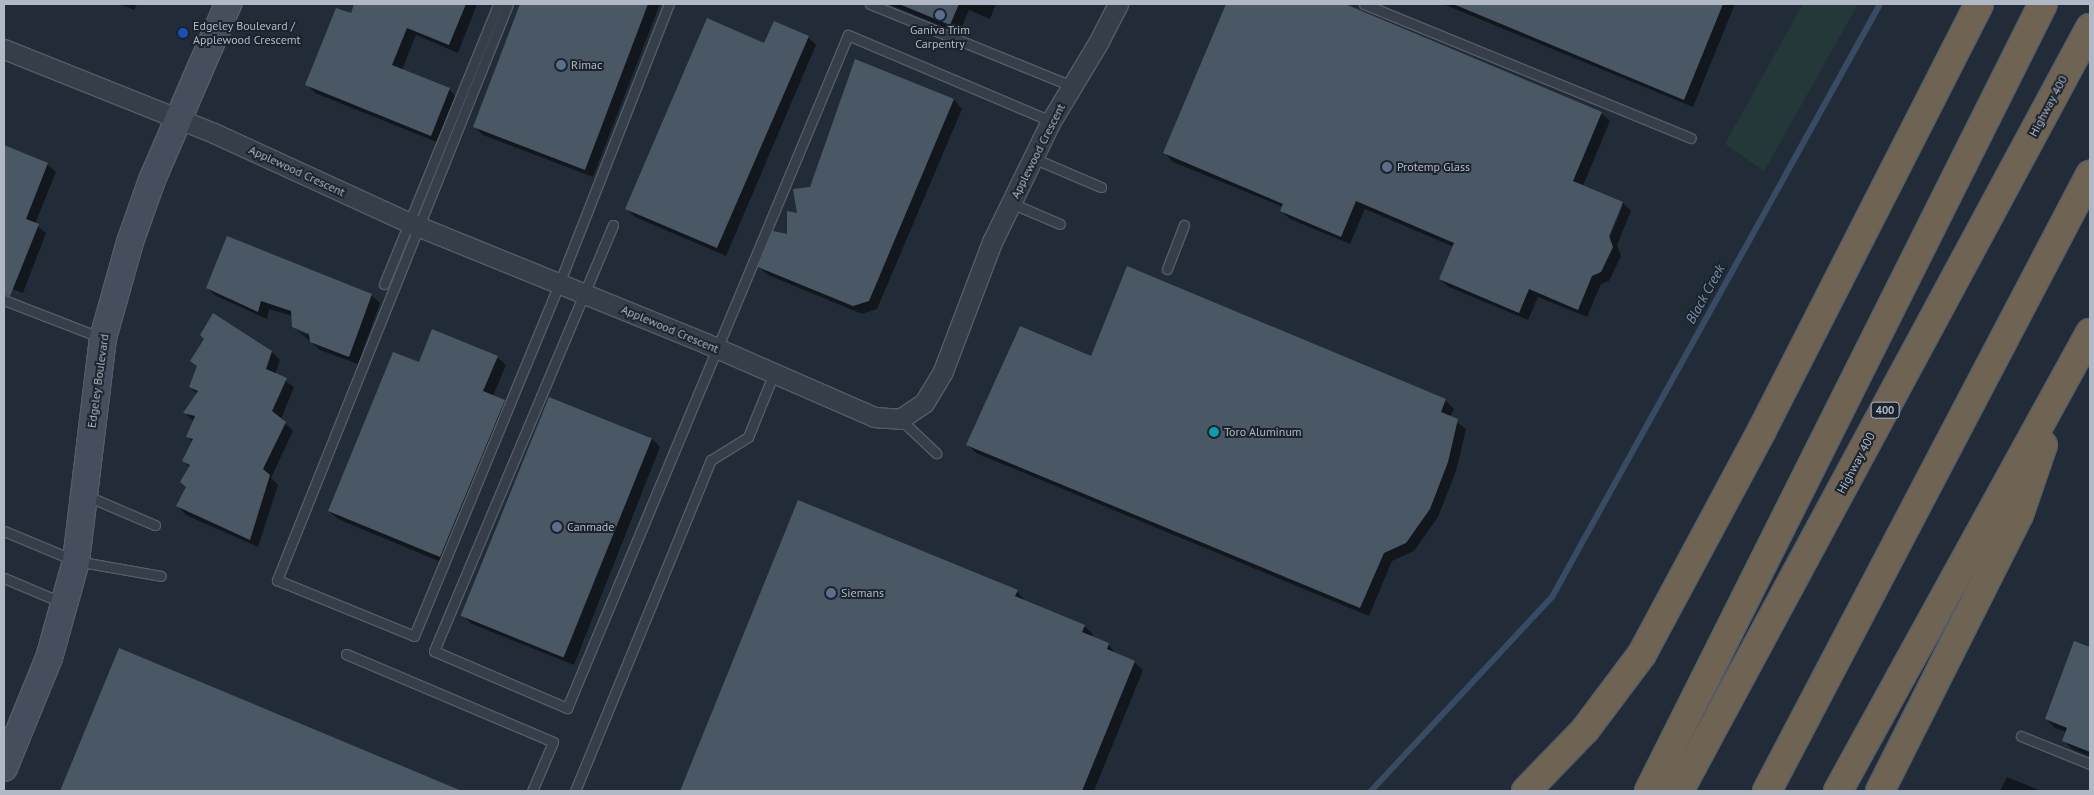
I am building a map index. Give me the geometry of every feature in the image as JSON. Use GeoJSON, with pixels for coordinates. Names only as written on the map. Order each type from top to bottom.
{"type":"FeatureCollection","features":[{"type":"Feature","properties":{"kind":"highway"},"geometry":{"type":"LineString","coordinates":[[1526,791],[1586,730],[1642,654],[1784,389],[1979,4]]}},
{"type":"Feature","properties":{"kind":"highway"},"geometry":{"type":"LineString","coordinates":[[1649,791],[2043,4]]}},
{"type":"Feature","properties":{"kind":"highway","name":"Highway 400"},"geometry":{"type":"LineString","coordinates":[[1679,791],[2090,28]]}},
{"type":"Feature","properties":{"kind":"highway"},"geometry":{"type":"LineString","coordinates":[[1767,791],[2090,176]]}},
{"type":"Feature","properties":{"kind":"highway"},"geometry":{"type":"LineString","coordinates":[[1838,791],[2090,332]]}},
{"type":"Feature","properties":{"kind":"highway"},"geometry":{"type":"LineString","coordinates":[[1880,791],[2019,515],[2069,372]]}},
{"type":"Feature","properties":{"kind":"street","name":"Edgeley Boulevard"},"geometry":{"type":"LineString","coordinates":[[4,768],[49,658],[66,604],[76,561],[103,338],[130,242],[152,180],[180,119],[228,4]]}},
{"type":"Feature","properties":{"kind":"street","name":"Applewood Crescent"},"geometry":{"type":"LineString","coordinates":[[4,49],[180,119],[415,225],[716,349],[874,417],[900,419],[924,403],[943,371],[992,242],[1051,121],[1118,4]]}},
{"type":"Feature","properties":{"kind":"lane"},"geometry":{"type":"LineString","coordinates":[[498,4],[415,225],[277,580],[414,636],[559,284],[669,4]]}},
{"type":"Feature","properties":{"kind":"lane"},"geometry":{"type":"LineString","coordinates":[[384,284],[415,225],[508,4]]}},
{"type":"Feature","properties":{"kind":"lane"},"geometry":{"type":"LineString","coordinates":[[870,4],[1072,86]]}},
{"type":"Feature","properties":{"kind":"lane"},"geometry":{"type":"LineString","coordinates":[[1364,4],[1691,138]]}},
{"type":"Feature","properties":{"kind":"lane"},"geometry":{"type":"LineString","coordinates":[[613,225],[434,651],[567,708],[848,36],[1051,121]]}},
{"type":"Feature","properties":{"kind":"lane"},"geometry":{"type":"LineString","coordinates":[[1033,158],[1101,187]]}},
{"type":"Feature","properties":{"kind":"lane"},"geometry":{"type":"LineString","coordinates":[[1011,203],[1060,224]]}},
{"type":"Feature","properties":{"kind":"lane"},"geometry":{"type":"LineString","coordinates":[[1167,269],[1184,225]]}},
{"type":"Feature","properties":{"kind":"lane"},"geometry":{"type":"LineString","coordinates":[[4,300],[103,338]]}},
{"type":"Feature","properties":{"kind":"lane"},"geometry":{"type":"LineString","coordinates":[[575,791],[711,460],[748,437],[774,374]]}},
{"type":"Feature","properties":{"kind":"lane"},"geometry":{"type":"LineString","coordinates":[[900,419],[936,453]]}},
{"type":"Feature","properties":{"kind":"lane"},"geometry":{"type":"LineString","coordinates":[[84,495],[156,525]]}},
{"type":"Feature","properties":{"kind":"lane"},"geometry":{"type":"LineString","coordinates":[[4,531],[76,561],[161,576]]}},
{"type":"Feature","properties":{"kind":"lane"},"geometry":{"type":"LineString","coordinates":[[4,578],[66,604]]}},
{"type":"Feature","properties":{"kind":"lane"},"geometry":{"type":"LineString","coordinates":[[346,654],[553,742],[532,791]]}},
{"type":"Feature","properties":{"kind":"lane"},"geometry":{"type":"LineString","coordinates":[[2021,736],[2090,764]]}},
{"type":"Feature","properties":{"kind":"green space"},"geometry":{"type":"Polygon","coordinates":[[[1803,4],[1858,4],[1764,171],[1725,144],[1803,4]]]}},
{"type":"Feature","properties":{"kind":"building"},"geometry":{"type":"Polygon","coordinates":[[[354,4],[466,4],[449,45],[407,28],[392,65],[450,88],[431,136],[305,85],[336,8],[351,13],[354,4]]]}},
{"type":"Feature","properties":{"kind":"building","name":"Rimac"},"geometry":{"type":"Polygon","coordinates":[[[520,4],[648,4],[585,170],[473,127],[520,4]]]}},
{"type":"Feature","properties":{"kind":"building","name":"Ganiva Trim Carpentry"},"geometry":{"type":"Polygon","coordinates":[[[899,4],[959,4],[950,25],[899,4]]]}},
{"type":"Feature","properties":{"kind":"building","name":"Protemp Glass"},"geometry":{"type":"Polygon","coordinates":[[[1226,4],[1345,4],[1602,112],[1573,181],[1623,202],[1609,236],[1613,247],[1601,272],[1592,276],[1578,310],[1529,289],[1519,313],[1439,279],[1454,243],[1356,201],[1341,237],[1280,211],[1283,204],[1163,153],[1226,4]]]}},
{"type":"Feature","properties":{"kind":"building"},"geometry":{"type":"Polygon","coordinates":[[[1453,4],[1723,4],[1684,100],[1453,4]]]}},
{"type":"Feature","properties":{"kind":"building"},"geometry":{"type":"Polygon","coordinates":[[[707,18],[764,43],[774,21],[809,36],[717,248],[625,209],[707,18]]]}},
{"type":"Feature","properties":{"kind":"building"},"geometry":{"type":"Polygon","coordinates":[[[855,59],[954,99],[869,301],[853,306],[758,267],[773,231],[787,234],[787,211],[797,213],[793,189],[810,187],[855,59]]]}},
{"type":"Feature","properties":{"kind":"building"},"geometry":{"type":"Polygon","coordinates":[[[4,145],[48,163],[26,219],[39,224],[10,296],[4,294],[4,145]]]}},
{"type":"Feature","properties":{"kind":"building"},"geometry":{"type":"Polygon","coordinates":[[[227,236],[372,294],[349,357],[310,342],[309,334],[292,327],[291,311],[261,301],[258,312],[206,288],[227,236]]]}},
{"type":"Feature","properties":{"kind":"building","name":"Toro Aluminum"},"geometry":{"type":"Polygon","coordinates":[[[1127,266],[1446,399],[1441,412],[1458,419],[1448,462],[1430,509],[1406,543],[1384,553],[1360,608],[966,445],[1020,326],[1091,356],[1127,266]]]}},
{"type":"Feature","properties":{"kind":"building"},"geometry":{"type":"Polygon","coordinates":[[[213,313],[272,351],[266,369],[287,378],[272,411],[286,422],[263,469],[270,475],[250,540],[176,506],[186,487],[180,482],[190,465],[182,461],[193,439],[186,437],[195,416],[183,413],[198,391],[189,387],[197,366],[190,361],[204,339],[200,335],[213,313]]]}},
{"type":"Feature","properties":{"kind":"building"},"geometry":{"type":"Polygon","coordinates":[[[432,329],[498,356],[483,391],[505,400],[440,557],[328,511],[393,352],[419,362],[432,329]]]}},
{"type":"Feature","properties":{"kind":"building","name":"Canmade"},"geometry":{"type":"Polygon","coordinates":[[[549,397],[652,439],[564,657],[461,616],[549,397]]]}},
{"type":"Feature","properties":{"kind":"building"},"geometry":{"type":"Polygon","coordinates":[[[798,500],[1018,590],[1015,596],[1085,625],[1082,632],[1109,643],[1107,649],[1135,661],[1082,791],[680,791],[798,500]]]}},
{"type":"Feature","properties":{"kind":"building"},"geometry":{"type":"Polygon","coordinates":[[[2074,641],[2090,647],[2090,752],[2062,741],[2067,728],[2045,719],[2074,641]]]}},
{"type":"Feature","properties":{"kind":"building"},"geometry":{"type":"Polygon","coordinates":[[[119,648],[462,791],[60,791],[119,648]]]}},
{"type":"Feature","properties":{"kind":"waterway","name":"Black Creek"},"geometry":{"type":"LineString","coordinates":[[1371,791],[1552,597],[1880,4]]}},
{"type":"Feature","properties":{"kind":"place","name":"Ganiva Trim Carpentry"},"geometry":{"type":"Point","coordinates":[940,15]}},
{"type":"Feature","properties":{"kind":"place","name":"Edgeley Boulevard / Applewood Crescemt"},"geometry":{"type":"Point","coordinates":[183,33]}},
{"type":"Feature","properties":{"kind":"place","name":"Rimac"},"geometry":{"type":"Point","coordinates":[561,65]}},
{"type":"Feature","properties":{"kind":"place","name":"Protemp Glass"},"geometry":{"type":"Point","coordinates":[1387,167]}},
{"type":"Feature","properties":{"kind":"place","name":"Toro Aluminum"},"geometry":{"type":"Point","coordinates":[1214,432]}},
{"type":"Feature","properties":{"kind":"place","name":"Canmade"},"geometry":{"type":"Point","coordinates":[557,527]}},
{"type":"Feature","properties":{"kind":"place","name":"Siemans"},"geometry":{"type":"Point","coordinates":[831,593]}}]}
